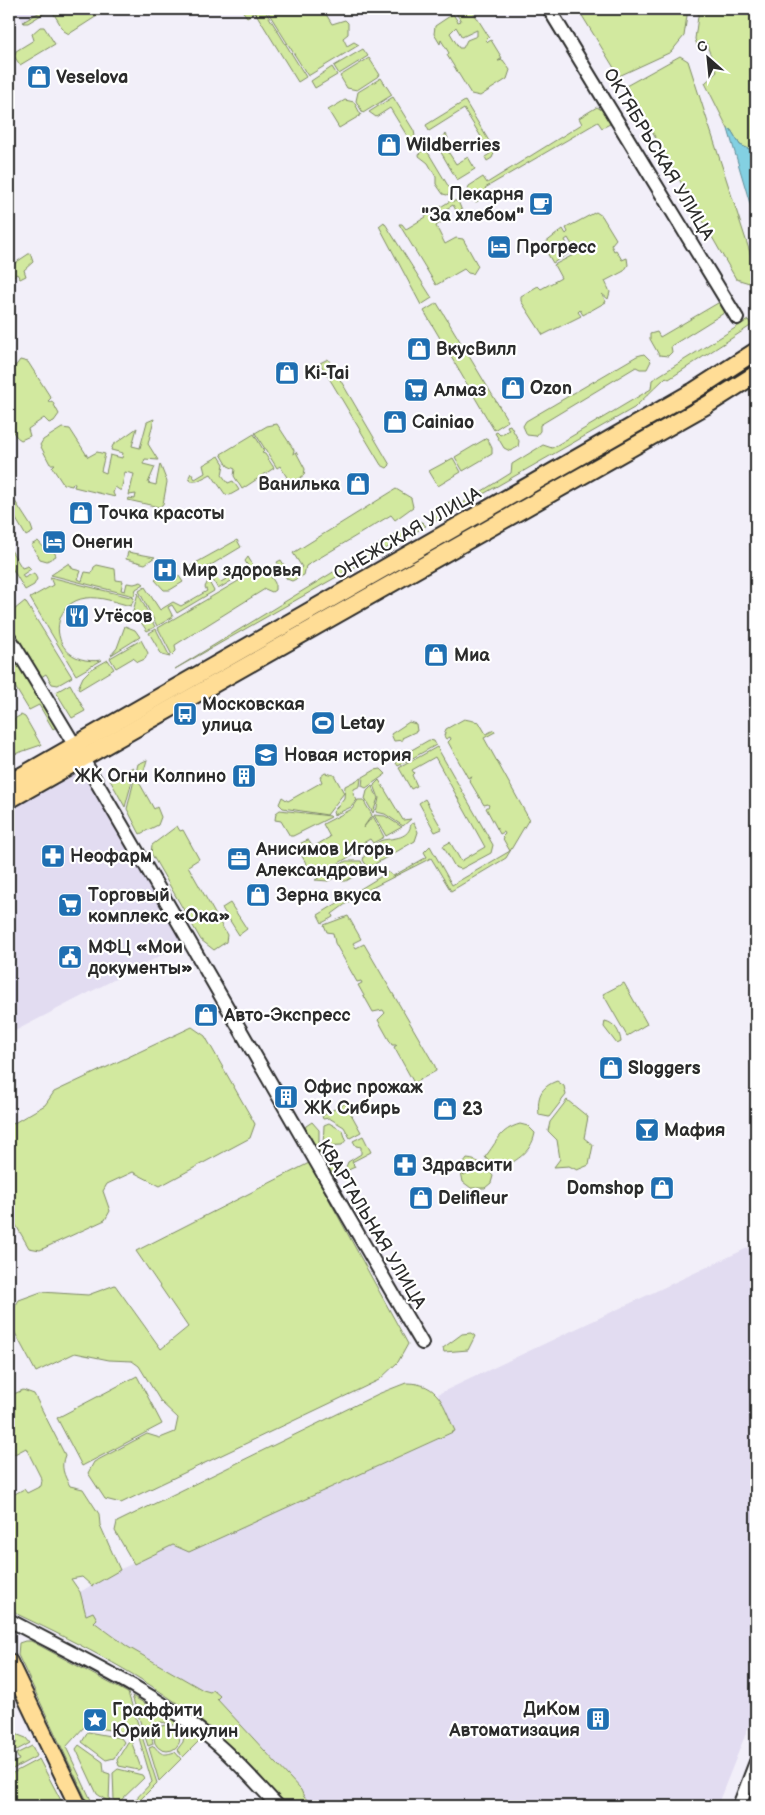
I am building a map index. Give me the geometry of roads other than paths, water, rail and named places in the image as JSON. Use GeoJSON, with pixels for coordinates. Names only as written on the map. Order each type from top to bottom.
{"type":"FeatureCollection","features":[{"type":"Feature","properties":{"kind":"main road","name":"ОНЕЖСКАЯ УЛИЦА"},"geometry":{"type":"LineString","coordinates":[[79,751],[694,391],[756,351]]}},
{"type":"Feature","properties":{"kind":"main road","name":"ОНЕЖСКАЯ УЛИЦА"},"geometry":{"type":"LineString","coordinates":[[79,751],[707,405],[756,374]]}},
{"type":"Feature","properties":{"kind":"main road"},"geometry":{"type":"LineString","coordinates":[[9,783],[79,751]]}},
{"type":"Feature","properties":{"kind":"main road"},"geometry":{"type":"LineString","coordinates":[[9,800],[79,751]]}},
{"type":"Feature","properties":{"kind":"main road"},"geometry":{"type":"LineString","coordinates":[[9,1662],[78,1806]]}},
{"type":"Feature","properties":{"kind":"street","name":"ОКТЯБРЬСКАЯ УЛИЦА"},"geometry":{"type":"LineString","coordinates":[[549,9],[737,318]]}},
{"type":"Feature","properties":{"kind":"street"},"geometry":{"type":"LineString","coordinates":[[9,637],[79,751]]}},
{"type":"Feature","properties":{"kind":"street","name":"КВАРТАЛЬНАЯ УЛИЦА"},"geometry":{"type":"LineString","coordinates":[[79,751],[292,1124],[422,1343]]}},
{"type":"Feature","properties":{"kind":"street"},"geometry":{"type":"LineString","coordinates":[[9,1620],[94,1663],[188,1721],[222,1748],[278,1806]]}},
{"type":"Feature","properties":{"kind":"street"},"geometry":{"type":"LineString","coordinates":[[740,1806],[756,1762]]}},
{"type":"Feature","properties":{"kind":"water"},"geometry":{"type":"Polygon","coordinates":[[[728,129],[731,130],[740,145],[749,149],[756,144],[756,224],[728,129]]]}},
{"type":"Feature","properties":{"kind":"place","name":"Veselova"},"geometry":{"type":"Point","coordinates":[39,77]}},
{"type":"Feature","properties":{"kind":"place","name":"Wildberries"},"geometry":{"type":"Point","coordinates":[389,145]}},
{"type":"Feature","properties":{"kind":"place","name":"Пекарня \"За хлебом\""},"geometry":{"type":"Point","coordinates":[541,204]}},
{"type":"Feature","properties":{"kind":"place","name":"Прогресс"},"geometry":{"type":"Point","coordinates":[499,247]}},
{"type":"Feature","properties":{"kind":"place","name":"ВкусВилл"},"geometry":{"type":"Point","coordinates":[419,349]}},
{"type":"Feature","properties":{"kind":"place","name":"Ki-Tai"},"geometry":{"type":"Point","coordinates":[287,373]}},
{"type":"Feature","properties":{"kind":"place","name":"Ozon"},"geometry":{"type":"Point","coordinates":[513,388]}},
{"type":"Feature","properties":{"kind":"place","name":"Алмаз"},"geometry":{"type":"Point","coordinates":[416,390]}},
{"type":"Feature","properties":{"kind":"place","name":"Сainiao"},"geometry":{"type":"Point","coordinates":[395,422]}},
{"type":"Feature","properties":{"kind":"place","name":"Ванилька"},"geometry":{"type":"Point","coordinates":[358,484]}},
{"type":"Feature","properties":{"kind":"place","name":"Точка красоты"},"geometry":{"type":"Point","coordinates":[81,513]}},
{"type":"Feature","properties":{"kind":"place","name":"Онегин"},"geometry":{"type":"Point","coordinates":[54,542]}},
{"type":"Feature","properties":{"kind":"place","name":"Мир здоровья"},"geometry":{"type":"Point","coordinates":[165,570]}},
{"type":"Feature","properties":{"kind":"place","name":"Утёсов"},"geometry":{"type":"Point","coordinates":[77,616]}},
{"type":"Feature","properties":{"kind":"place","name":"Миа"},"geometry":{"type":"Point","coordinates":[436,655]}},
{"type":"Feature","properties":{"kind":"place","name":"Московская улица"},"geometry":{"type":"Point","coordinates":[185,714]}},
{"type":"Feature","properties":{"kind":"place","name":"Letay"},"geometry":{"type":"Point","coordinates":[323,723]}},
{"type":"Feature","properties":{"kind":"place","name":"Новая история"},"geometry":{"type":"Point","coordinates":[266,755]}},
{"type":"Feature","properties":{"kind":"place","name":"ЖК Огни Колпино"},"geometry":{"type":"Point","coordinates":[244,776]}},
{"type":"Feature","properties":{"kind":"place","name":"Неофарм"},"geometry":{"type":"Point","coordinates":[53,856]}},
{"type":"Feature","properties":{"kind":"place","name":"Анисимов Игорь Александрович"},"geometry":{"type":"Point","coordinates":[239,859]}},
{"type":"Feature","properties":{"kind":"place","name":"Зерна вкуса"},"geometry":{"type":"Point","coordinates":[258,895]}},
{"type":"Feature","properties":{"kind":"place","name":"Торговый комплекс «Ока»"},"geometry":{"type":"Point","coordinates":[70,905]}},
{"type":"Feature","properties":{"kind":"place","name":"МФЦ «Мои документы»"},"geometry":{"type":"Point","coordinates":[70,957]}},
{"type":"Feature","properties":{"kind":"place","name":"Авто-Экспресс"},"geometry":{"type":"Point","coordinates":[206,1015]}},
{"type":"Feature","properties":{"kind":"place","name":"Sloggers"},"geometry":{"type":"Point","coordinates":[611,1068]}},
{"type":"Feature","properties":{"kind":"place","name":"Офис прожаж ЖК Сибирь"},"geometry":{"type":"Point","coordinates":[286,1097]}},
{"type":"Feature","properties":{"kind":"place","name":"23"},"geometry":{"type":"Point","coordinates":[445,1109]}},
{"type":"Feature","properties":{"kind":"place","name":"Мафия"},"geometry":{"type":"Point","coordinates":[647,1130]}},
{"type":"Feature","properties":{"kind":"place","name":"Здравсити"},"geometry":{"type":"Point","coordinates":[405,1165]}},
{"type":"Feature","properties":{"kind":"place","name":"Domshop"},"geometry":{"type":"Point","coordinates":[662,1188]}},
{"type":"Feature","properties":{"kind":"place","name":"Delifleur"},"geometry":{"type":"Point","coordinates":[421,1198]}},
{"type":"Feature","properties":{"kind":"place","name":"ДиКом Автоматизация"},"geometry":{"type":"Point","coordinates":[598,1719]}},
{"type":"Feature","properties":{"kind":"place","name":"Граффити Юрий Никулин"},"geometry":{"type":"Point","coordinates":[95,1720]}}]}
